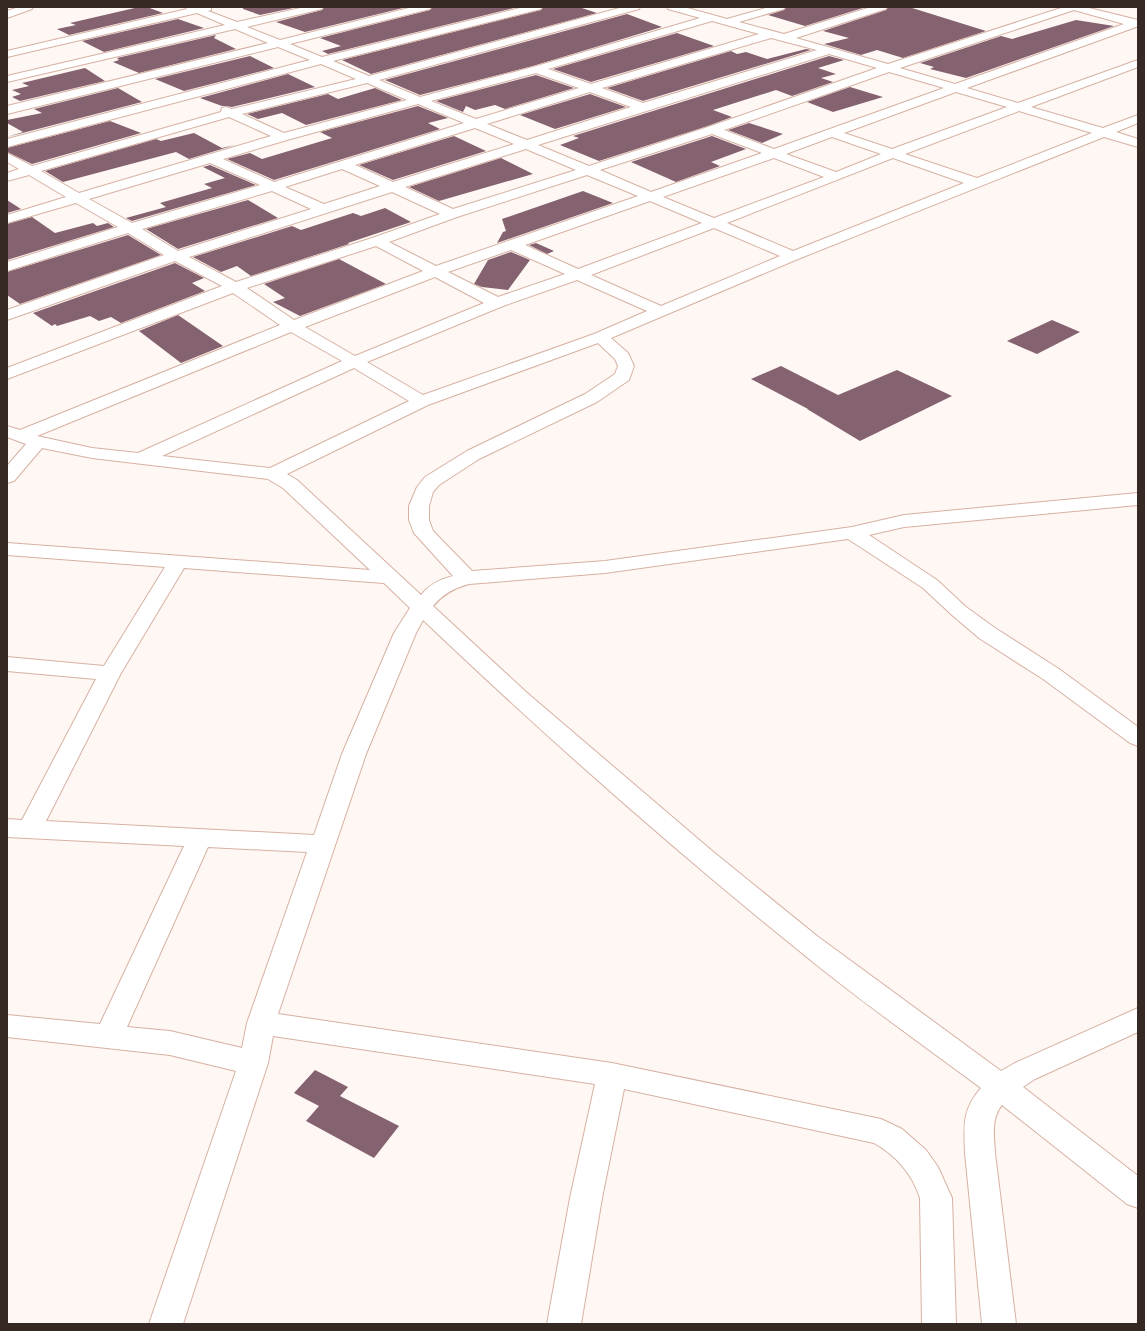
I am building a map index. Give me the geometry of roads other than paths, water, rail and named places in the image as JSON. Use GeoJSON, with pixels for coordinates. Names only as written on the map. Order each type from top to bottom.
{"type":"FeatureCollection","features":[{"type":"Feature","properties":{"kind":"street"},"geometry":{"type":"LineString","coordinates":[[7,15],[28,7]]}},
{"type":"Feature","properties":{"kind":"street"},"geometry":{"type":"LineString","coordinates":[[7,54],[195,8],[213,7]]}},
{"type":"Feature","properties":{"kind":"street"},"geometry":{"type":"LineString","coordinates":[[7,78],[318,7]]}},
{"type":"Feature","properties":{"kind":"street"},"geometry":{"type":"LineString","coordinates":[[7,110],[422,7]]}},
{"type":"Feature","properties":{"kind":"street"},"geometry":{"type":"LineString","coordinates":[[7,143],[320,61],[537,7]]}},
{"type":"Feature","properties":{"kind":"street"},"geometry":{"type":"LineString","coordinates":[[7,177],[230,113],[366,80],[636,7]]}},
{"type":"Feature","properties":{"kind":"street"},"geometry":{"type":"LineString","coordinates":[[674,7],[829,50],[1138,143]]}},
{"type":"Feature","properties":{"kind":"street"},"geometry":{"type":"LineString","coordinates":[[728,22],[780,7]]}},
{"type":"Feature","properties":{"kind":"street"},"geometry":{"type":"LineString","coordinates":[[7,267],[130,228],[273,186],[591,88],[882,7]]}},
{"type":"Feature","properties":{"kind":"street"},"geometry":{"type":"LineString","coordinates":[[7,374],[235,287],[377,241],[452,214],[712,130],[888,68],[1074,7],[1122,19],[1137,20]]}},
{"type":"Feature","properties":{"kind":"street"},"geometry":{"type":"LineString","coordinates":[[195,8],[793,256]]}},
{"type":"Feature","properties":{"kind":"street"},"geometry":{"type":"LineString","coordinates":[[393,15],[434,32]]}},
{"type":"Feature","properties":{"kind":"street"},"geometry":{"type":"LineString","coordinates":[[494,18],[539,34]]}},
{"type":"Feature","properties":{"kind":"street"},"geometry":{"type":"LineString","coordinates":[[7,219],[283,137],[537,69],[712,18]]}},
{"type":"Feature","properties":{"kind":"street"},"geometry":{"type":"LineString","coordinates":[[14,434],[436,271],[832,133],[1137,20]]}},
{"type":"Feature","properties":{"kind":"street"},"geometry":{"type":"LineString","coordinates":[[7,315],[176,256],[394,188],[643,107],[829,50]]}},
{"type":"Feature","properties":{"kind":"street"},"geometry":{"type":"LineString","coordinates":[[7,54],[40,71]]}},
{"type":"Feature","properties":{"kind":"street"},"geometry":{"type":"LineString","coordinates":[[138,459],[354,362],[497,303],[716,223],[892,154],[1138,63]]}},
{"type":"Feature","properties":{"kind":"street"},"geometry":{"type":"LineString","coordinates":[[537,69],[643,107]]}},
{"type":"Feature","properties":{"kind":"street"},"geometry":{"type":"LineString","coordinates":[[77,93],[90,100]]}},
{"type":"Feature","properties":{"kind":"street"},"geometry":{"type":"LineString","coordinates":[[191,95],[283,137]]}},
{"type":"Feature","properties":{"kind":"street"},"geometry":{"type":"LineString","coordinates":[[104,107],[161,134]]}},
{"type":"Feature","properties":{"kind":"street"},"geometry":{"type":"LineString","coordinates":[[273,474],[422,401],[600,337],[793,256],[1138,119]]}},
{"type":"Feature","properties":{"kind":"street"},"geometry":{"type":"LineString","coordinates":[[712,130],[836,177]]}},
{"type":"Feature","properties":{"kind":"street"},"geometry":{"type":"LineString","coordinates":[[832,133],[977,183]]}},
{"type":"Feature","properties":{"kind":"street"},"geometry":{"type":"LineString","coordinates":[[7,158],[78,197],[176,256],[235,287],[292,326],[422,401]]}},
{"type":"Feature","properties":{"kind":"street"},"geometry":{"type":"LineString","coordinates":[[213,158],[323,209]]}},
{"type":"Feature","properties":{"kind":"street"},"geometry":{"type":"LineString","coordinates":[[342,164],[452,214]]}},
{"type":"Feature","properties":{"kind":"street"},"geometry":{"type":"LineString","coordinates":[[377,241],[497,303]]}},
{"type":"Feature","properties":{"kind":"street"},"geometry":{"type":"LineString","coordinates":[[513,245],[659,311]]}},
{"type":"Feature","properties":{"kind":"street"},"geometry":{"type":"LineString","coordinates":[[467,578],[424,533],[419,520],[419,506],[424,491],[432,481],[473,455],[591,398],[623,376],[626,366],[622,357],[600,337]]}},
{"type":"Feature","properties":{"kind":"street"},"geometry":{"type":"LineString","coordinates":[[14,434],[32,448]]}},
{"type":"Feature","properties":{"kind":"street"},"geometry":{"type":"LineString","coordinates":[[7,477],[32,448]]}},
{"type":"Feature","properties":{"kind":"street"},"geometry":{"type":"LineString","coordinates":[[7,453],[32,448],[92,453],[273,474],[290,484],[518,697],[702,856],[807,943],[1000,1086],[1138,1194]]}},
{"type":"Feature","properties":{"kind":"street"},"geometry":{"type":"LineString","coordinates":[[166,1324],[253,1064],[261,1023],[354,754],[405,633],[421,607],[435,591],[450,583],[467,578],[491,575],[605,568],[852,533],[904,521],[1138,499]]}},
{"type":"Feature","properties":{"kind":"street"},"geometry":{"type":"LineString","coordinates":[[852,533],[930,584],[959,611],[987,633],[1051,674],[1138,738]]}},
{"type":"Feature","properties":{"kind":"street"},"geometry":{"type":"LineString","coordinates":[[7,549],[388,577]]}},
{"type":"Feature","properties":{"kind":"street"},"geometry":{"type":"LineString","coordinates":[[178,562],[110,673],[18,829],[322,844]]}},
{"type":"Feature","properties":{"kind":"street"},"geometry":{"type":"LineString","coordinates":[[8,666],[110,673]]}},
{"type":"Feature","properties":{"kind":"street"},"geometry":{"type":"LineString","coordinates":[[108,1037],[200,838]]}},
{"type":"Feature","properties":{"kind":"street"},"geometry":{"type":"LineString","coordinates":[[999,1324],[979,1129],[982,1108],[1000,1086],[1025,1071],[1138,1019]]}},
{"type":"Feature","properties":{"kind":"street"},"geometry":{"type":"LineString","coordinates":[[261,1023],[612,1075],[881,1132],[893,1138],[922,1165],[931,1181],[936,1198],[939,1324]]}},
{"type":"Feature","properties":{"kind":"street"},"geometry":{"type":"LineString","coordinates":[[7,1026],[170,1043],[253,1064]]}},
{"type":"Feature","properties":{"kind":"street"},"geometry":{"type":"LineString","coordinates":[[564,1324],[586,1198],[612,1075]]}}]}
